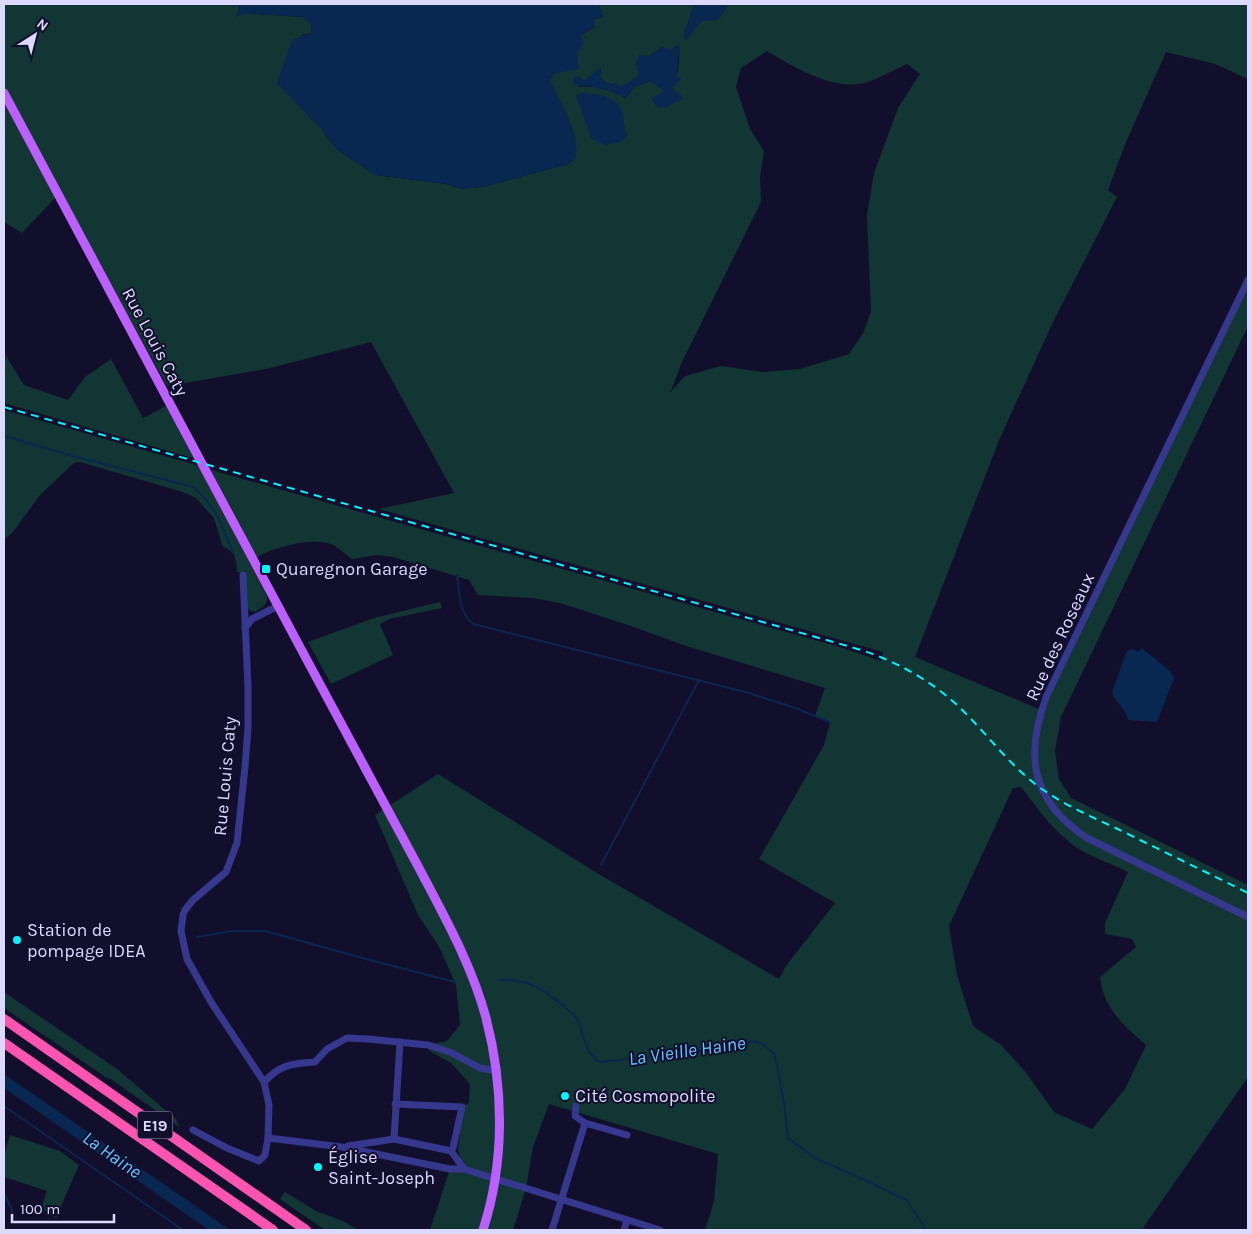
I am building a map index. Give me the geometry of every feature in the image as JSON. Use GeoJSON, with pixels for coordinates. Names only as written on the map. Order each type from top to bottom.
{"type":"FeatureCollection","features":[{"type":"Feature","properties":{"kind":"highway","name":"E19"},"geometry":{"type":"LineString","coordinates":[[4,1019],[306,1230]]}},
{"type":"Feature","properties":{"kind":"highway","name":"E19"},"geometry":{"type":"LineString","coordinates":[[4,1043],[273,1230]]}},
{"type":"Feature","properties":{"kind":"main road","name":"Rue Louis Caty"},"geometry":{"type":"LineString","coordinates":[[4,93],[452,932],[475,983],[486,1018],[496,1071],[500,1114],[498,1156],[493,1194],[483,1230]]}},
{"type":"Feature","properties":{"kind":"street","name":"Rue des Roseaux"},"geometry":{"type":"LineString","coordinates":[[1248,280],[1048,695],[1037,725],[1035,747],[1036,772],[1041,788],[1053,808],[1073,829],[1087,838],[1248,917]]}},
{"type":"Feature","properties":{"kind":"street","name":"Rue Louis Caty"},"geometry":{"type":"LineString","coordinates":[[194,1130],[227,1148],[259,1160],[265,1155],[268,1138],[269,1105],[264,1082],[212,1002],[187,958],[181,931],[185,910],[193,900],[226,872],[237,843],[248,728],[243,575]]}},
{"type":"Feature","properties":{"kind":"street"},"geometry":{"type":"LineString","coordinates":[[245,629],[252,619],[278,606]]}},
{"type":"Feature","properties":{"kind":"street"},"geometry":{"type":"LineString","coordinates":[[264,1082],[272,1074],[289,1064],[315,1062],[327,1049],[347,1038],[428,1045],[450,1052],[480,1068],[496,1071]]}},
{"type":"Feature","properties":{"kind":"street"},"geometry":{"type":"LineString","coordinates":[[394,1139],[400,1042]]}},
{"type":"Feature","properties":{"kind":"street"},"geometry":{"type":"LineString","coordinates":[[395,1104],[462,1107],[452,1150],[464,1169]]}},
{"type":"Feature","properties":{"kind":"street"},"geometry":{"type":"LineString","coordinates":[[576,1106],[575,1116],[585,1123],[627,1135]]}},
{"type":"Feature","properties":{"kind":"street"},"geometry":{"type":"LineString","coordinates":[[552,1230],[585,1123]]}},
{"type":"Feature","properties":{"kind":"street"},"geometry":{"type":"LineString","coordinates":[[268,1138],[342,1147],[450,1169],[464,1169],[660,1230]]}},
{"type":"Feature","properties":{"kind":"street"},"geometry":{"type":"LineString","coordinates":[[342,1147],[394,1139],[452,1150]]}},
{"type":"Feature","properties":{"kind":"street"},"geometry":{"type":"LineString","coordinates":[[624,1230],[627,1220]]}},
{"type":"Feature","properties":{"kind":"green space"},"geometry":{"type":"Polygon","coordinates":[[[4,4],[240,4],[237,16],[244,13],[303,17],[311,24],[311,33],[302,35],[309,117],[321,127],[326,137],[339,151],[376,175],[446,184],[462,189],[482,187],[568,164],[576,157],[550,80],[554,73],[577,53],[581,35],[595,27],[595,19],[602,17],[599,4],[694,4],[684,36],[686,40],[701,21],[727,8],[726,4],[1248,4],[1248,79],[1215,64],[1166,52],[1126,142],[1108,190],[1117,197],[1053,322],[1000,438],[915,657],[1041,710],[1248,280],[1248,326],[1061,717],[1055,751],[1059,779],[1071,798],[1248,885],[1248,1077],[1143,1228],[1145,1230],[705,1230],[714,1201],[718,1154],[549,1104],[533,1147],[526,1188],[513,1230],[430,1230],[450,1169],[464,1169],[458,1151],[463,1106],[469,1103],[470,1084],[451,1063],[428,1050],[428,1045],[447,1041],[460,1025],[456,985],[438,945],[418,915],[375,815],[438,774],[597,873],[779,979],[785,967],[835,903],[759,859],[824,745],[830,723],[815,716],[825,688],[686,646],[560,603],[533,598],[478,595],[469,580],[393,557],[377,555],[352,559],[333,545],[306,542],[284,546],[257,557],[211,470],[836,646],[881,661],[883,652],[379,509],[454,493],[371,342],[266,369],[167,386],[45,163],[4,93],[4,4]],[[679,45],[671,50],[662,47],[650,56],[636,62],[639,76],[622,87],[606,83],[600,77],[601,69],[584,81],[577,76],[579,87],[604,89],[625,99],[634,87],[650,81],[665,91],[652,99],[655,102],[668,93],[673,85],[678,68],[679,45]],[[767,51],[741,68],[736,87],[750,129],[764,151],[760,177],[761,202],[682,362],[670,393],[685,376],[721,366],[763,372],[800,369],[849,354],[863,333],[871,312],[867,216],[874,173],[898,108],[920,74],[907,64],[881,77],[852,85],[813,76],[767,51]],[[1021,787],[1013,788],[949,926],[957,975],[973,1026],[1001,1045],[1024,1070],[1054,1112],[1092,1129],[1125,1089],[1146,1045],[1130,1031],[1110,1007],[1105,998],[1100,977],[1136,947],[1132,939],[1105,934],[1105,923],[1128,872],[1070,843],[1047,821],[1021,787]]]}},
{"type":"Feature","properties":{"kind":"green space"},"geometry":{"type":"Polygon","coordinates":[[[4,102],[56,197],[22,233],[4,222],[4,102]]]}},
{"type":"Feature","properties":{"kind":"green space"},"geometry":{"type":"Polygon","coordinates":[[[4,353],[24,385],[68,400],[85,377],[111,359],[143,418],[168,405],[196,459],[4,403],[4,353]]]}},
{"type":"Feature","properties":{"kind":"green space"},"geometry":{"type":"Polygon","coordinates":[[[4,410],[199,466],[267,596],[262,608],[254,612],[247,609],[245,573],[237,572],[233,553],[222,545],[214,518],[196,498],[183,492],[80,462],[74,463],[40,495],[13,532],[4,540],[4,410]]]}},
{"type":"Feature","properties":{"kind":"green space"},"geometry":{"type":"Polygon","coordinates":[[[440,602],[442,608],[389,619],[380,624],[393,655],[331,684],[308,642],[374,618],[440,602]]]}},
{"type":"Feature","properties":{"kind":"green space"},"geometry":{"type":"Polygon","coordinates":[[[4,992],[117,1069],[176,1119],[179,1127],[4,1008],[4,992]]]}},
{"type":"Feature","properties":{"kind":"green space"},"geometry":{"type":"Polygon","coordinates":[[[10,1135],[60,1151],[79,1165],[56,1218],[41,1209],[47,1191],[4,1177],[4,1155],[10,1135]]]}},
{"type":"Feature","properties":{"kind":"green space"},"geometry":{"type":"Polygon","coordinates":[[[285,1192],[316,1211],[343,1221],[358,1230],[325,1230],[280,1199],[285,1192]]]}},
{"type":"Feature","properties":{"kind":"water"},"geometry":{"type":"Polygon","coordinates":[[[240,4],[599,4],[602,17],[595,19],[595,26],[581,35],[583,44],[577,53],[579,69],[554,73],[550,80],[572,127],[575,137],[576,157],[568,164],[482,187],[462,189],[446,184],[376,175],[339,151],[326,137],[321,127],[277,83],[292,40],[311,33],[311,24],[303,17],[244,13],[236,17],[240,4]]]}},
{"type":"Feature","properties":{"kind":"water"},"geometry":{"type":"Polygon","coordinates":[[[694,4],[726,4],[727,8],[718,20],[701,21],[686,40],[684,37],[694,4]]]}},
{"type":"Feature","properties":{"kind":"water"},"geometry":{"type":"Polygon","coordinates":[[[679,45],[677,76],[681,79],[672,89],[681,95],[682,99],[666,107],[658,108],[651,99],[665,91],[650,81],[634,87],[625,99],[604,89],[574,85],[573,79],[577,76],[584,81],[601,67],[600,77],[606,83],[612,85],[615,82],[622,87],[639,76],[636,62],[639,55],[650,56],[662,47],[671,50],[679,45]]]}},
{"type":"Feature","properties":{"kind":"water"},"geometry":{"type":"Polygon","coordinates":[[[581,93],[603,96],[618,104],[622,111],[627,135],[621,142],[605,145],[591,138],[576,95],[581,93]]]}},
{"type":"Feature","properties":{"kind":"water"},"geometry":{"type":"Polygon","coordinates":[[[1142,648],[1170,671],[1174,678],[1157,722],[1128,720],[1125,711],[1112,692],[1127,651],[1133,649],[1138,652],[1142,648]]]}},
{"type":"Feature","properties":{"kind":"water","name":"La Haine"},"geometry":{"type":"Polygon","coordinates":[[[4,1074],[230,1230],[209,1230],[4,1088],[4,1074]]]}},
{"type":"Feature","properties":{"kind":"waterway"},"geometry":{"type":"LineString","coordinates":[[4,436],[193,487],[213,510],[233,553]]}},
{"type":"Feature","properties":{"kind":"waterway"},"geometry":{"type":"LineString","coordinates":[[457,575],[462,608],[473,624],[749,693],[830,722]]}},
{"type":"Feature","properties":{"kind":"waterway"},"geometry":{"type":"LineString","coordinates":[[601,865],[699,680]]}},
{"type":"Feature","properties":{"kind":"waterway"},"geometry":{"type":"LineString","coordinates":[[197,937],[232,931],[265,931],[455,982]]}},
{"type":"Feature","properties":{"kind":"waterway","name":"La Vieille Haine"},"geometry":{"type":"LineString","coordinates":[[499,980],[518,981],[534,985],[571,1012],[578,1021],[590,1052],[600,1062],[740,1047],[750,1042],[763,1044],[775,1055],[788,1138],[815,1158],[906,1200],[925,1230]]}},
{"type":"Feature","properties":{"kind":"waterway","name":"La Haine"},"geometry":{"type":"LineString","coordinates":[[4,1106],[183,1230]]}},
{"type":"Feature","properties":{"kind":"waterway"},"geometry":{"type":"LineString","coordinates":[[4,1193],[12,1210],[12,1216]]}},
{"type":"Feature","properties":{"kind":"railway"},"geometry":{"type":"LineString","coordinates":[[4,407],[851,647],[880,657],[920,677],[944,694],[967,714],[1027,778],[1049,794],[1079,811],[1248,893]]}},
{"type":"Feature","properties":{"kind":"place","name":"Quaregnon Garage"},"geometry":{"type":"Point","coordinates":[266,569]}},
{"type":"Feature","properties":{"kind":"place","name":"Station de pompage IDEA"},"geometry":{"type":"Point","coordinates":[17,940]}},
{"type":"Feature","properties":{"kind":"place","name":"Cité Cosmopolite"},"geometry":{"type":"Point","coordinates":[565,1096]}},
{"type":"Feature","properties":{"kind":"place","name":"Église Saint-Joseph"},"geometry":{"type":"Point","coordinates":[318,1167]}}]}
